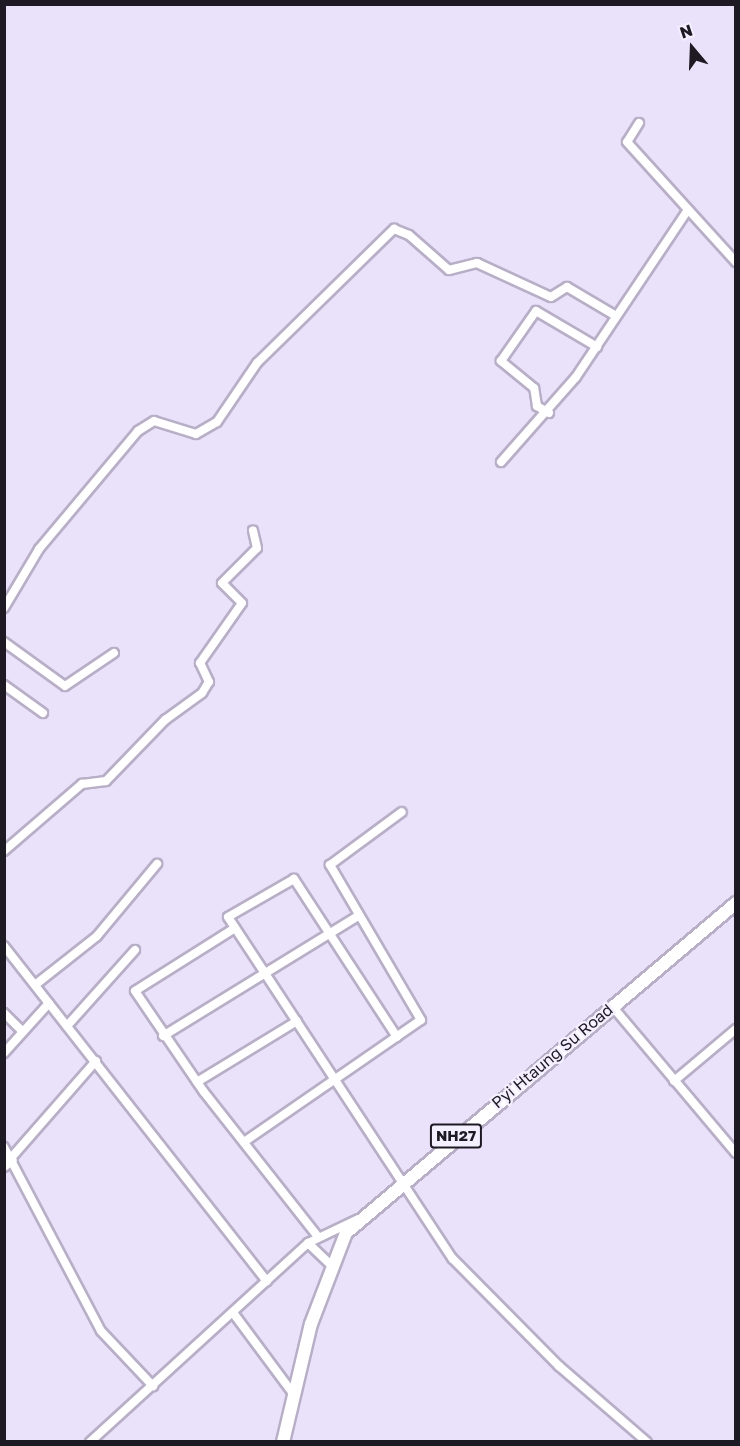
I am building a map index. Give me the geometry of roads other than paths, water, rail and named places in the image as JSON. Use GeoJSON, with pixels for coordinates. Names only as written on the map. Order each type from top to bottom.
{"type":"FeatureCollection","features":[{"type":"Feature","properties":{"kind":"highway","name":"Pyi Htaung Su Road"},"geometry":{"type":"LineString","coordinates":[[283,1442],[332,1265],[359,1218],[735,903]]}},
{"type":"Feature","properties":{"kind":"street"},"geometry":{"type":"LineString","coordinates":[[639,123],[627,142],[735,262]]}},
{"type":"Feature","properties":{"kind":"street"},"geometry":{"type":"LineString","coordinates":[[501,462],[549,413],[597,347],[687,210]]}},
{"type":"Feature","properties":{"kind":"street"},"geometry":{"type":"LineString","coordinates":[[5,606],[39,549],[138,430],[154,421],[196,434],[217,422],[257,363],[394,229],[409,235],[449,270],[477,263],[551,297],[567,287],[616,316]]}},
{"type":"Feature","properties":{"kind":"street"},"geometry":{"type":"LineString","coordinates":[[549,413],[537,406],[534,388],[501,361],[536,311],[597,347]]}},
{"type":"Feature","properties":{"kind":"street"},"geometry":{"type":"LineString","coordinates":[[4,851],[82,784],[106,781],[165,720],[202,693],[209,682],[200,663],[242,603],[222,583],[257,548],[253,530]]}},
{"type":"Feature","properties":{"kind":"street"},"geometry":{"type":"LineString","coordinates":[[4,642],[65,686],[114,653]]}},
{"type":"Feature","properties":{"kind":"street"},"geometry":{"type":"LineString","coordinates":[[4,685],[43,713]]}},
{"type":"Feature","properties":{"kind":"street"},"geometry":{"type":"LineString","coordinates":[[244,1142],[421,1020],[358,916],[331,859],[402,812]]}},
{"type":"Feature","properties":{"kind":"street"},"geometry":{"type":"LineString","coordinates":[[35,985],[97,936],[157,864]]}},
{"type":"Feature","properties":{"kind":"street"},"geometry":{"type":"LineString","coordinates":[[397,1037],[292,877],[228,917],[335,1080],[399,1184],[453,1258],[504,1314],[647,1442]]}},
{"type":"Feature","properties":{"kind":"street"},"geometry":{"type":"LineString","coordinates":[[163,1036],[358,916]]}},
{"type":"Feature","properties":{"kind":"street"},"geometry":{"type":"LineString","coordinates":[[235,928],[135,991],[163,1036],[197,1082],[318,1237]]}},
{"type":"Feature","properties":{"kind":"street"},"geometry":{"type":"LineString","coordinates":[[4,946],[267,1281]]}},
{"type":"Feature","properties":{"kind":"street"},"geometry":{"type":"LineString","coordinates":[[67,1026],[135,950]]}},
{"type":"Feature","properties":{"kind":"street"},"geometry":{"type":"LineString","coordinates":[[4,1053],[22,1030],[49,1004]]}},
{"type":"Feature","properties":{"kind":"street"},"geometry":{"type":"LineString","coordinates":[[612,1006],[735,1153]]}},
{"type":"Feature","properties":{"kind":"street"},"geometry":{"type":"LineString","coordinates":[[4,1013],[22,1030]]}},
{"type":"Feature","properties":{"kind":"street"},"geometry":{"type":"LineString","coordinates":[[197,1082],[297,1021]]}},
{"type":"Feature","properties":{"kind":"street"},"geometry":{"type":"LineString","coordinates":[[674,1081],[735,1029]]}},
{"type":"Feature","properties":{"kind":"street"},"geometry":{"type":"LineString","coordinates":[[4,1167],[96,1061]]}},
{"type":"Feature","properties":{"kind":"street"},"geometry":{"type":"LineString","coordinates":[[4,1147],[101,1331],[153,1386]]}},
{"type":"Feature","properties":{"kind":"street"},"geometry":{"type":"LineString","coordinates":[[90,1442],[234,1314],[308,1243],[359,1218]]}},
{"type":"Feature","properties":{"kind":"street"},"geometry":{"type":"LineString","coordinates":[[308,1243],[332,1265]]}},
{"type":"Feature","properties":{"kind":"street"},"geometry":{"type":"LineString","coordinates":[[234,1314],[295,1396]]}}]}
